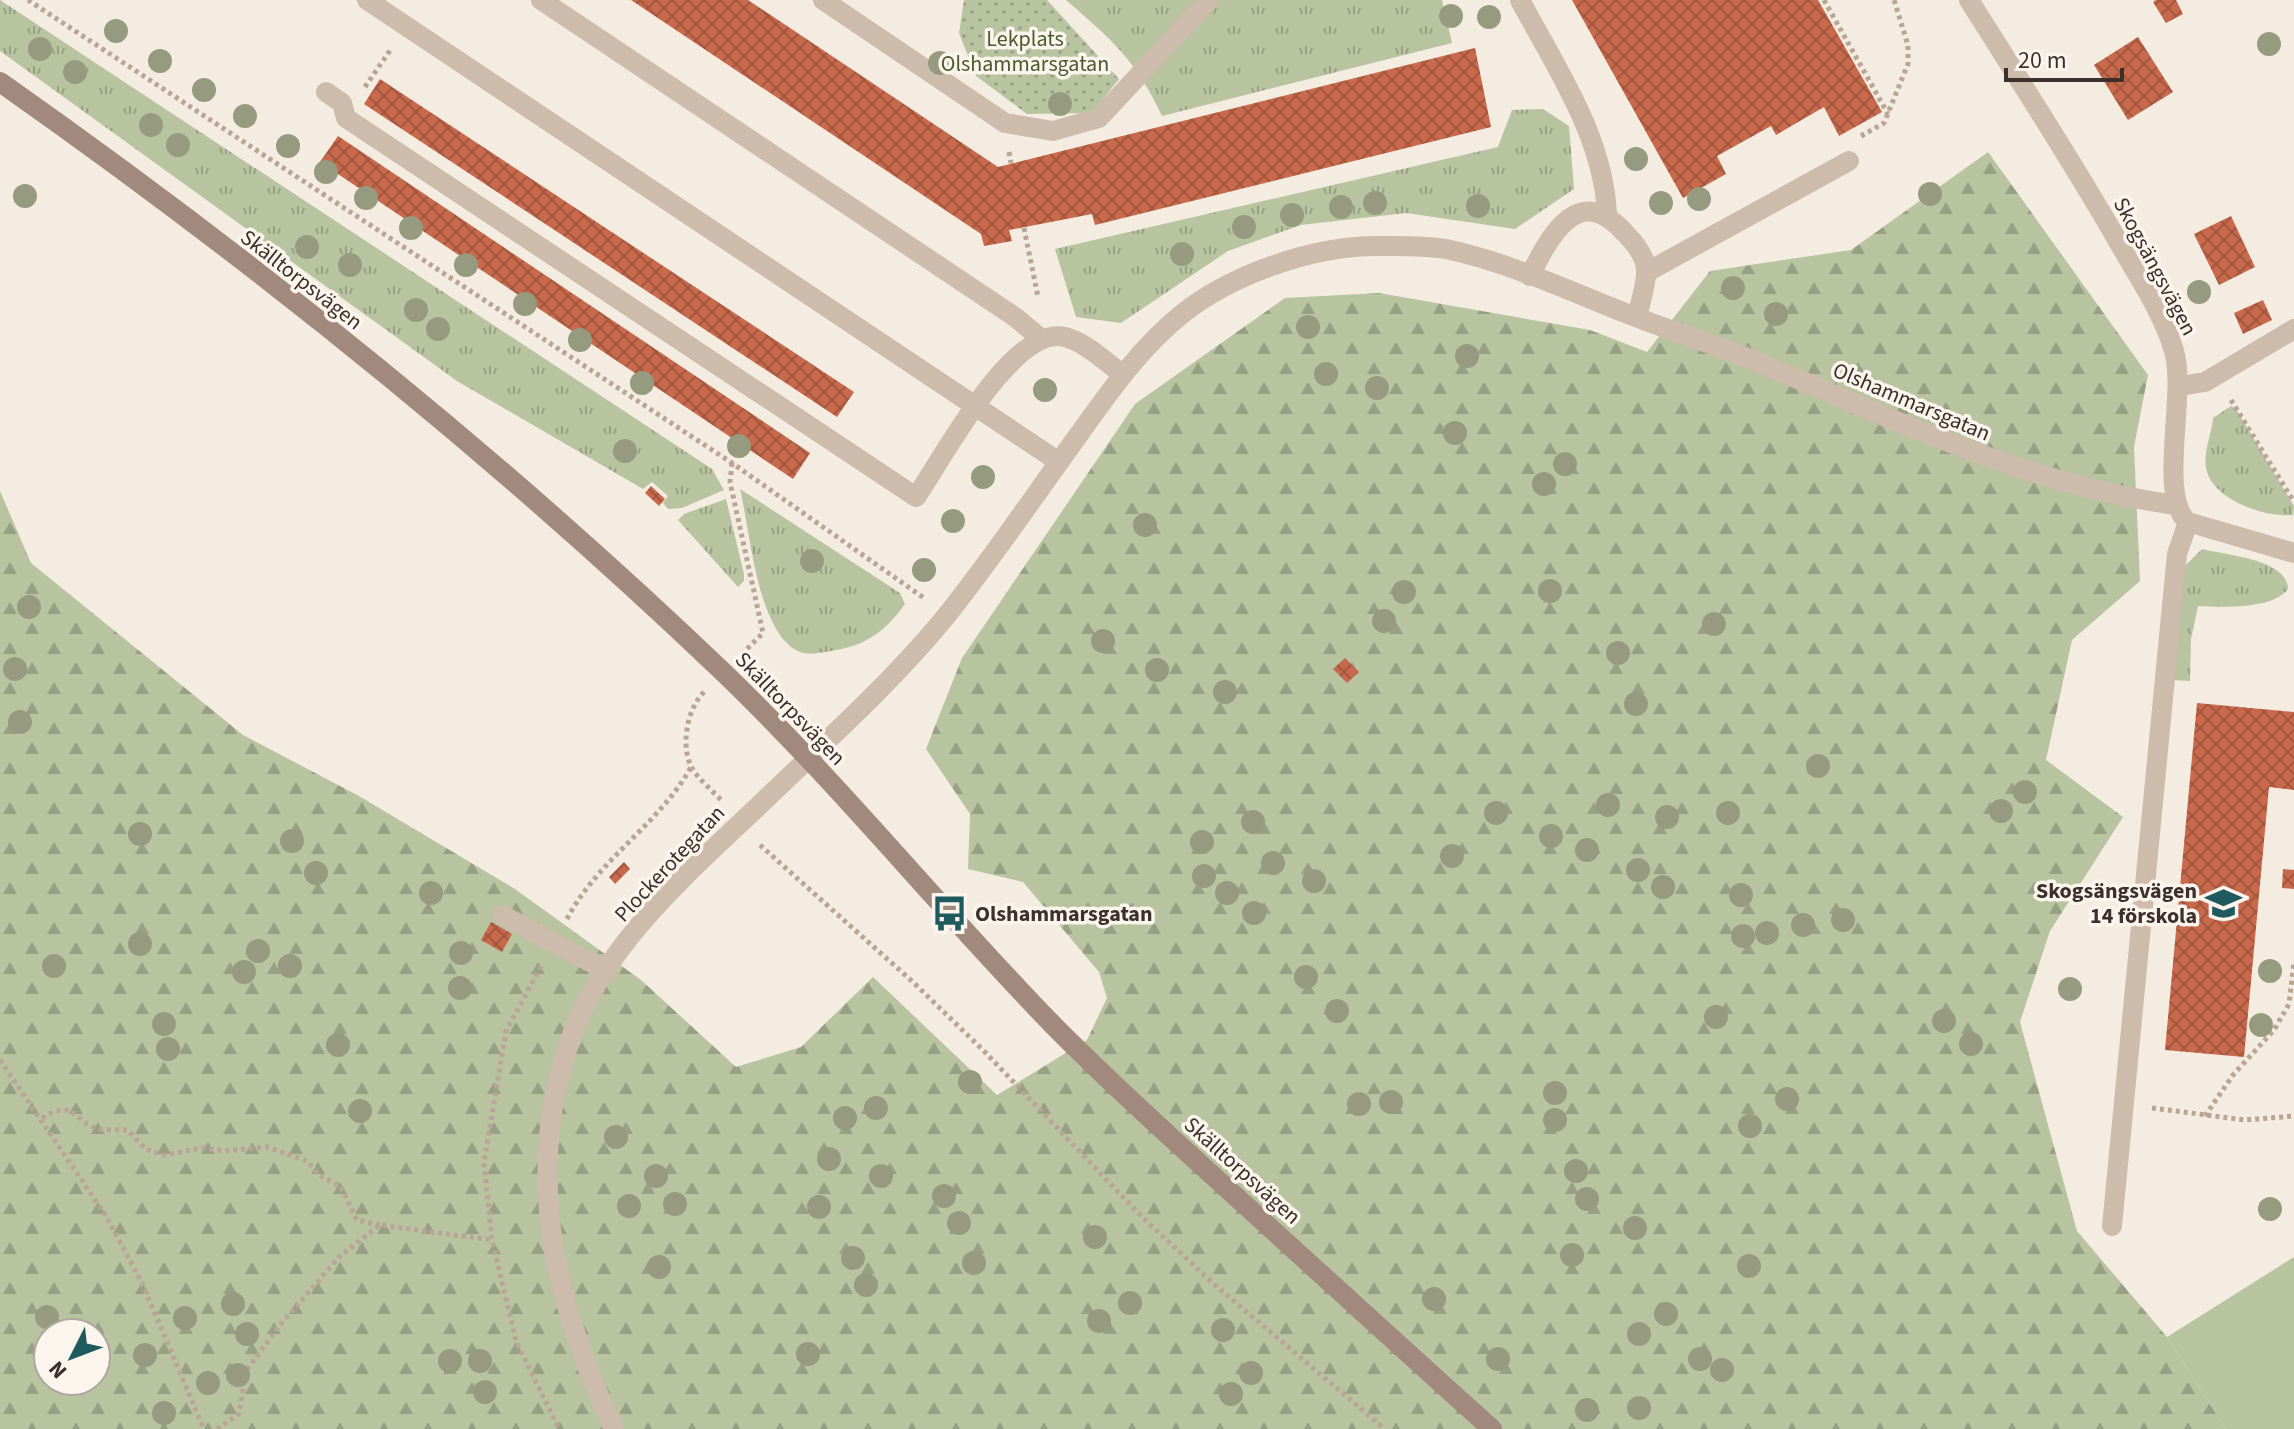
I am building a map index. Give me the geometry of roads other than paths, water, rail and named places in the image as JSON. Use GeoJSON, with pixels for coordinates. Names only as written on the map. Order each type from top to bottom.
{"type":"FeatureCollection","features":[{"type":"Feature","properties":{"kind":"street"},"geometry":{"type":"LineString","coordinates":[[367,0],[1059,462]]}},
{"type":"Feature","properties":{"kind":"street"},"geometry":{"type":"LineString","coordinates":[[541,0],[1015,317],[1039,337]]}},
{"type":"Feature","properties":{"kind":"street"},"geometry":{"type":"LineString","coordinates":[[823,0],[1005,123],[1053,131],[1099,118],[1209,0]]}},
{"type":"Feature","properties":{"kind":"street"},"geometry":{"type":"LineString","coordinates":[[1520,0],[1581,113],[1606,182],[1607,215]]}},
{"type":"Feature","properties":{"kind":"street","name":"Skogsängsvägen"},"geometry":{"type":"LineString","coordinates":[[1969,0],[2085,184],[2161,318],[2175,354],[2180,386],[2173,488],[2176,505]]}},
{"type":"Feature","properties":{"kind":"street","name":"Skälltorpsvägen"},"geometry":{"type":"LineString","coordinates":[[0,82],[194,226],[382,373],[551,513],[723,672],[807,757],[1054,1025],[1182,1147],[1492,1429]]}},
{"type":"Feature","properties":{"kind":"street"},"geometry":{"type":"LineString","coordinates":[[326,92],[342,103],[346,118],[916,497],[1014,356],[1039,337],[1065,337],[1122,374]]}},
{"type":"Feature","properties":{"kind":"street"},"geometry":{"type":"LineString","coordinates":[[1647,272],[1849,161]]}},
{"type":"Feature","properties":{"kind":"street"},"geometry":{"type":"LineString","coordinates":[[1530,276],[1550,235],[1563,221],[1590,211],[1607,215],[1644,258],[1647,272],[1637,317]]}},
{"type":"Feature","properties":{"kind":"street","name":"Olshammarsgatan"},"geometry":{"type":"LineString","coordinates":[[807,757],[889,678],[947,615],[1122,374],[1185,312],[1253,274],[1307,254],[1368,246],[1443,248],[1530,276],[1755,361],[1970,453],[2057,482],[2176,505]]}},
{"type":"Feature","properties":{"kind":"street"},"geometry":{"type":"LineString","coordinates":[[2180,386],[2205,382],[2294,329]]}},
{"type":"Feature","properties":{"kind":"street"},"geometry":{"type":"LineString","coordinates":[[2176,505],[2179,515],[2188,522],[2294,553]]}},
{"type":"Feature","properties":{"kind":"street"},"geometry":{"type":"LineString","coordinates":[[2112,1226],[2177,554],[2188,522]]}},
{"type":"Feature","properties":{"kind":"street","name":"Plockerotegatan"},"geometry":{"type":"LineString","coordinates":[[614,1429],[566,1310],[549,1237],[545,1185],[550,1114],[562,1064],[573,1031],[607,971],[660,902],[807,757]]}},
{"type":"Feature","properties":{"kind":"street"},"geometry":{"type":"LineString","coordinates":[[502,915],[607,971]]}},
{"type":"Feature","properties":{"kind":"place","name":"Skogsängsvägen 14 förskola"},"geometry":{"type":"Point","coordinates":[2223,903]}},
{"type":"Feature","properties":{"kind":"place","name":"Olshammarsgatan"},"geometry":{"type":"Point","coordinates":[949,913]}},
{"type":"Feature","properties":{"kind":"park label","name":"Lekplats Olshammarsgatan"},"geometry":{"type":"Point","coordinates":[1025,50]}}]}
